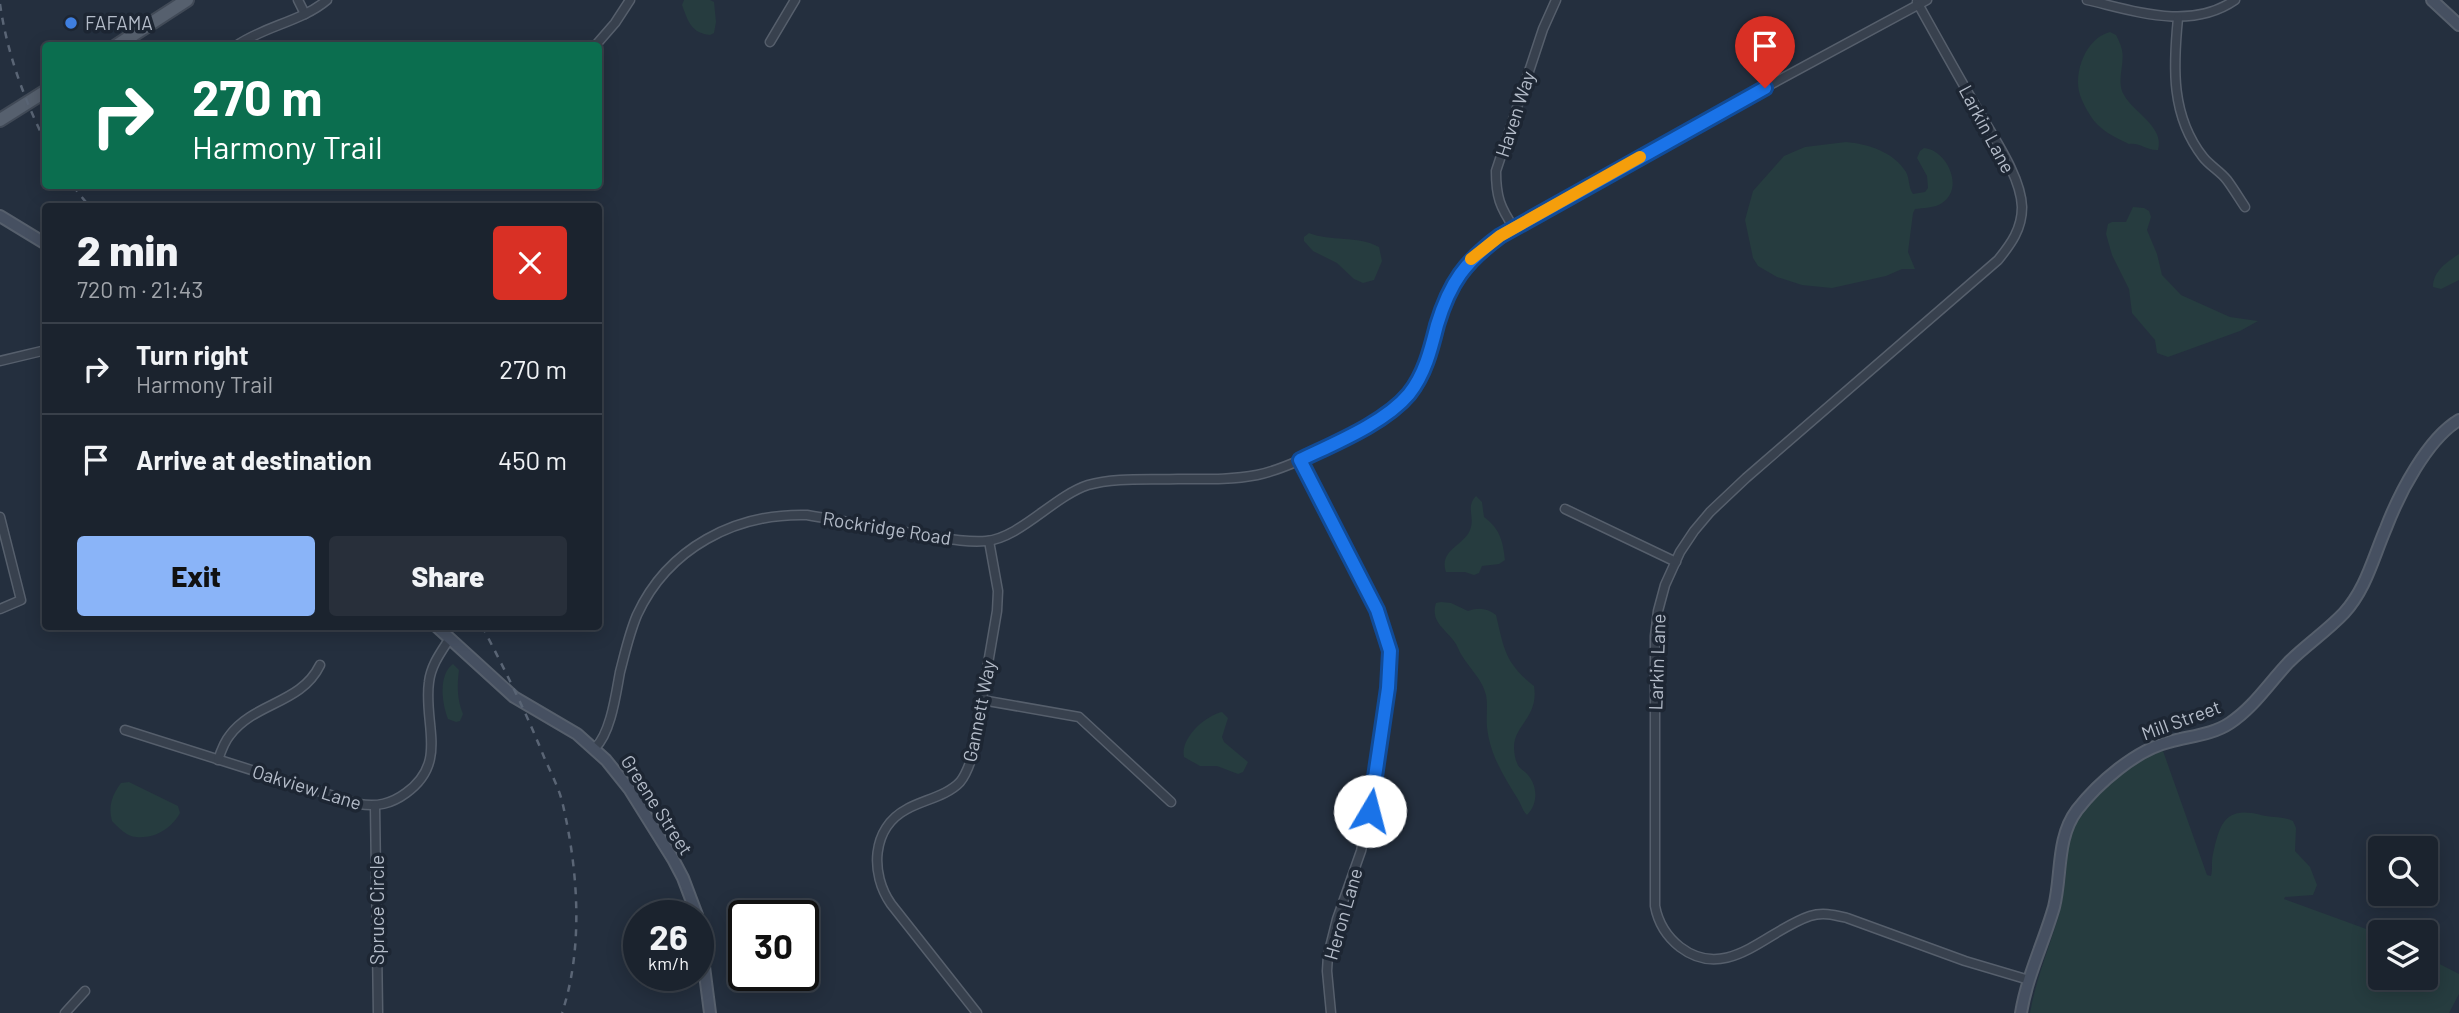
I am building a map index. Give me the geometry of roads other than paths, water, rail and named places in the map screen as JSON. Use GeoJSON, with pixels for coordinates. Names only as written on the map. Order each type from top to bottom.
{"type":"FeatureCollection","features":[{"type":"Feature","properties":{"kind":"main road"},"geometry":{"type":"LineString","coordinates":[[122,42],[187,0]]}},
{"type":"Feature","properties":{"kind":"main road"},"geometry":{"type":"LineString","coordinates":[[0,121],[42,94]]}},
{"type":"Feature","properties":{"kind":"street"},"geometry":{"type":"LineString","coordinates":[[298,0],[305,14]]}},
{"type":"Feature","properties":{"kind":"street"},"geometry":{"type":"LineString","coordinates":[[242,42],[305,14],[327,0]]}},
{"type":"Feature","properties":{"kind":"street"},"geometry":{"type":"LineString","coordinates":[[598,42],[630,0]]}},
{"type":"Feature","properties":{"kind":"street"},"geometry":{"type":"LineString","coordinates":[[770,43],[795,0]]}},
{"type":"Feature","properties":{"kind":"street","name":"Haven Way"},"geometry":{"type":"LineString","coordinates":[[1514,228],[1496,193],[1496,171],[1542,29],[1556,0]]}},
{"type":"Feature","properties":{"kind":"street","name":"Rockridge Road"},"geometry":{"type":"LineString","coordinates":[[595,748],[606,732],[631,630],[649,593],[677,559],[704,540],[723,530],[758,519],[799,515],[952,539],[989,541],[1011,531],[1088,485],[1122,481],[1239,477],[1279,469],[1300,460],[1375,421],[1409,394],[1421,375],[1447,297],[1460,273],[1476,254],[1514,228],[1718,113],[1917,2],[1927,0]]}},
{"type":"Feature","properties":{"kind":"street"},"geometry":{"type":"LineString","coordinates":[[2087,0],[2178,18],[2215,11],[2235,0]]}},
{"type":"Feature","properties":{"kind":"street"},"geometry":{"type":"LineString","coordinates":[[2432,0],[2459,25]]}},
{"type":"Feature","properties":{"kind":"street","name":"Larkin Lane"},"geometry":{"type":"LineString","coordinates":[[1917,2],[2004,155],[2018,188],[2021,213],[2016,236],[1998,260],[1710,512],[1694,531],[1676,562],[1665,585],[1655,636],[1655,906],[1668,936],[1695,955],[1722,958],[1748,951],[1798,920],[1828,914],[1847,918],[1965,961],[2029,980]]}},
{"type":"Feature","properties":{"kind":"street"},"geometry":{"type":"LineString","coordinates":[[2178,18],[2174,53],[2175,91],[2179,113],[2191,140],[2205,160],[2226,178],[2245,207]]}},
{"type":"Feature","properties":{"kind":"street"},"geometry":{"type":"LineString","coordinates":[[0,217],[42,242]]}},
{"type":"Feature","properties":{"kind":"street"},"geometry":{"type":"LineString","coordinates":[[0,361],[42,351]]}},
{"type":"Feature","properties":{"kind":"street","name":"Mill Street"},"geometry":{"type":"LineString","coordinates":[[2021,1013],[2059,887],[2064,836],[2078,810],[2126,764],[2144,751],[2218,729],[2240,715],[2288,663],[2334,624],[2360,591],[2386,526],[2423,456],[2432,443],[2459,420]]}},
{"type":"Feature","properties":{"kind":"street","name":"Heron Lane"},"geometry":{"type":"LineString","coordinates":[[1300,460],[1377,610],[1390,651],[1388,688],[1370,811],[1361,851],[1328,955],[1331,1013]]}},
{"type":"Feature","properties":{"kind":"street"},"geometry":{"type":"LineString","coordinates":[[1566,509],[1676,562]]}},
{"type":"Feature","properties":{"kind":"street"},"geometry":{"type":"LineString","coordinates":[[0,517],[21,600],[0,609]]}},
{"type":"Feature","properties":{"kind":"street","name":"Gannett Way"},"geometry":{"type":"LineString","coordinates":[[976,1013],[891,904],[883,892],[876,867],[879,845],[896,817],[959,782],[972,757],[997,611],[998,592],[989,541]]}},
{"type":"Feature","properties":{"kind":"street","name":"Greene Street"},"geometry":{"type":"LineString","coordinates":[[441,630],[514,697],[595,748],[620,776],[657,832],[683,878],[691,900]]}},
{"type":"Feature","properties":{"kind":"street","name":"Oakview Lane"},"geometry":{"type":"LineString","coordinates":[[125,730],[359,804],[375,806],[390,803],[415,786],[429,763],[432,735],[428,684],[435,663],[450,638]]}},
{"type":"Feature","properties":{"kind":"street"},"geometry":{"type":"LineString","coordinates":[[218,760],[226,740],[244,721],[310,683],[320,665]]}},
{"type":"Feature","properties":{"kind":"street"},"geometry":{"type":"LineString","coordinates":[[982,700],[1079,717],[1171,802]]}},
{"type":"Feature","properties":{"kind":"street","name":"Spruce Circle"},"geometry":{"type":"LineString","coordinates":[[375,806],[378,1013]]}},
{"type":"Feature","properties":{"kind":"street"},"geometry":{"type":"LineString","coordinates":[[65,1013],[85,991]]}},
{"type":"Feature","properties":{"kind":"street","name":"Greene Street"},"geometry":{"type":"LineString","coordinates":[[707,991],[710,1013]]}},
{"type":"Feature","properties":{"kind":"railway"},"geometry":{"type":"LineString","coordinates":[[0,4],[17,75],[42,134]]}},
{"type":"Feature","properties":{"kind":"railway"},"geometry":{"type":"LineString","coordinates":[[75,189],[87,203]]}},
{"type":"Feature","properties":{"kind":"railway"},"geometry":{"type":"LineString","coordinates":[[484,630],[523,707],[562,801],[572,853],[576,907],[574,961],[562,1013]]}},
{"type":"Feature","properties":{"kind":"place","name":"FAFAMA"},"geometry":{"type":"Point","coordinates":[71,23]}}]}
